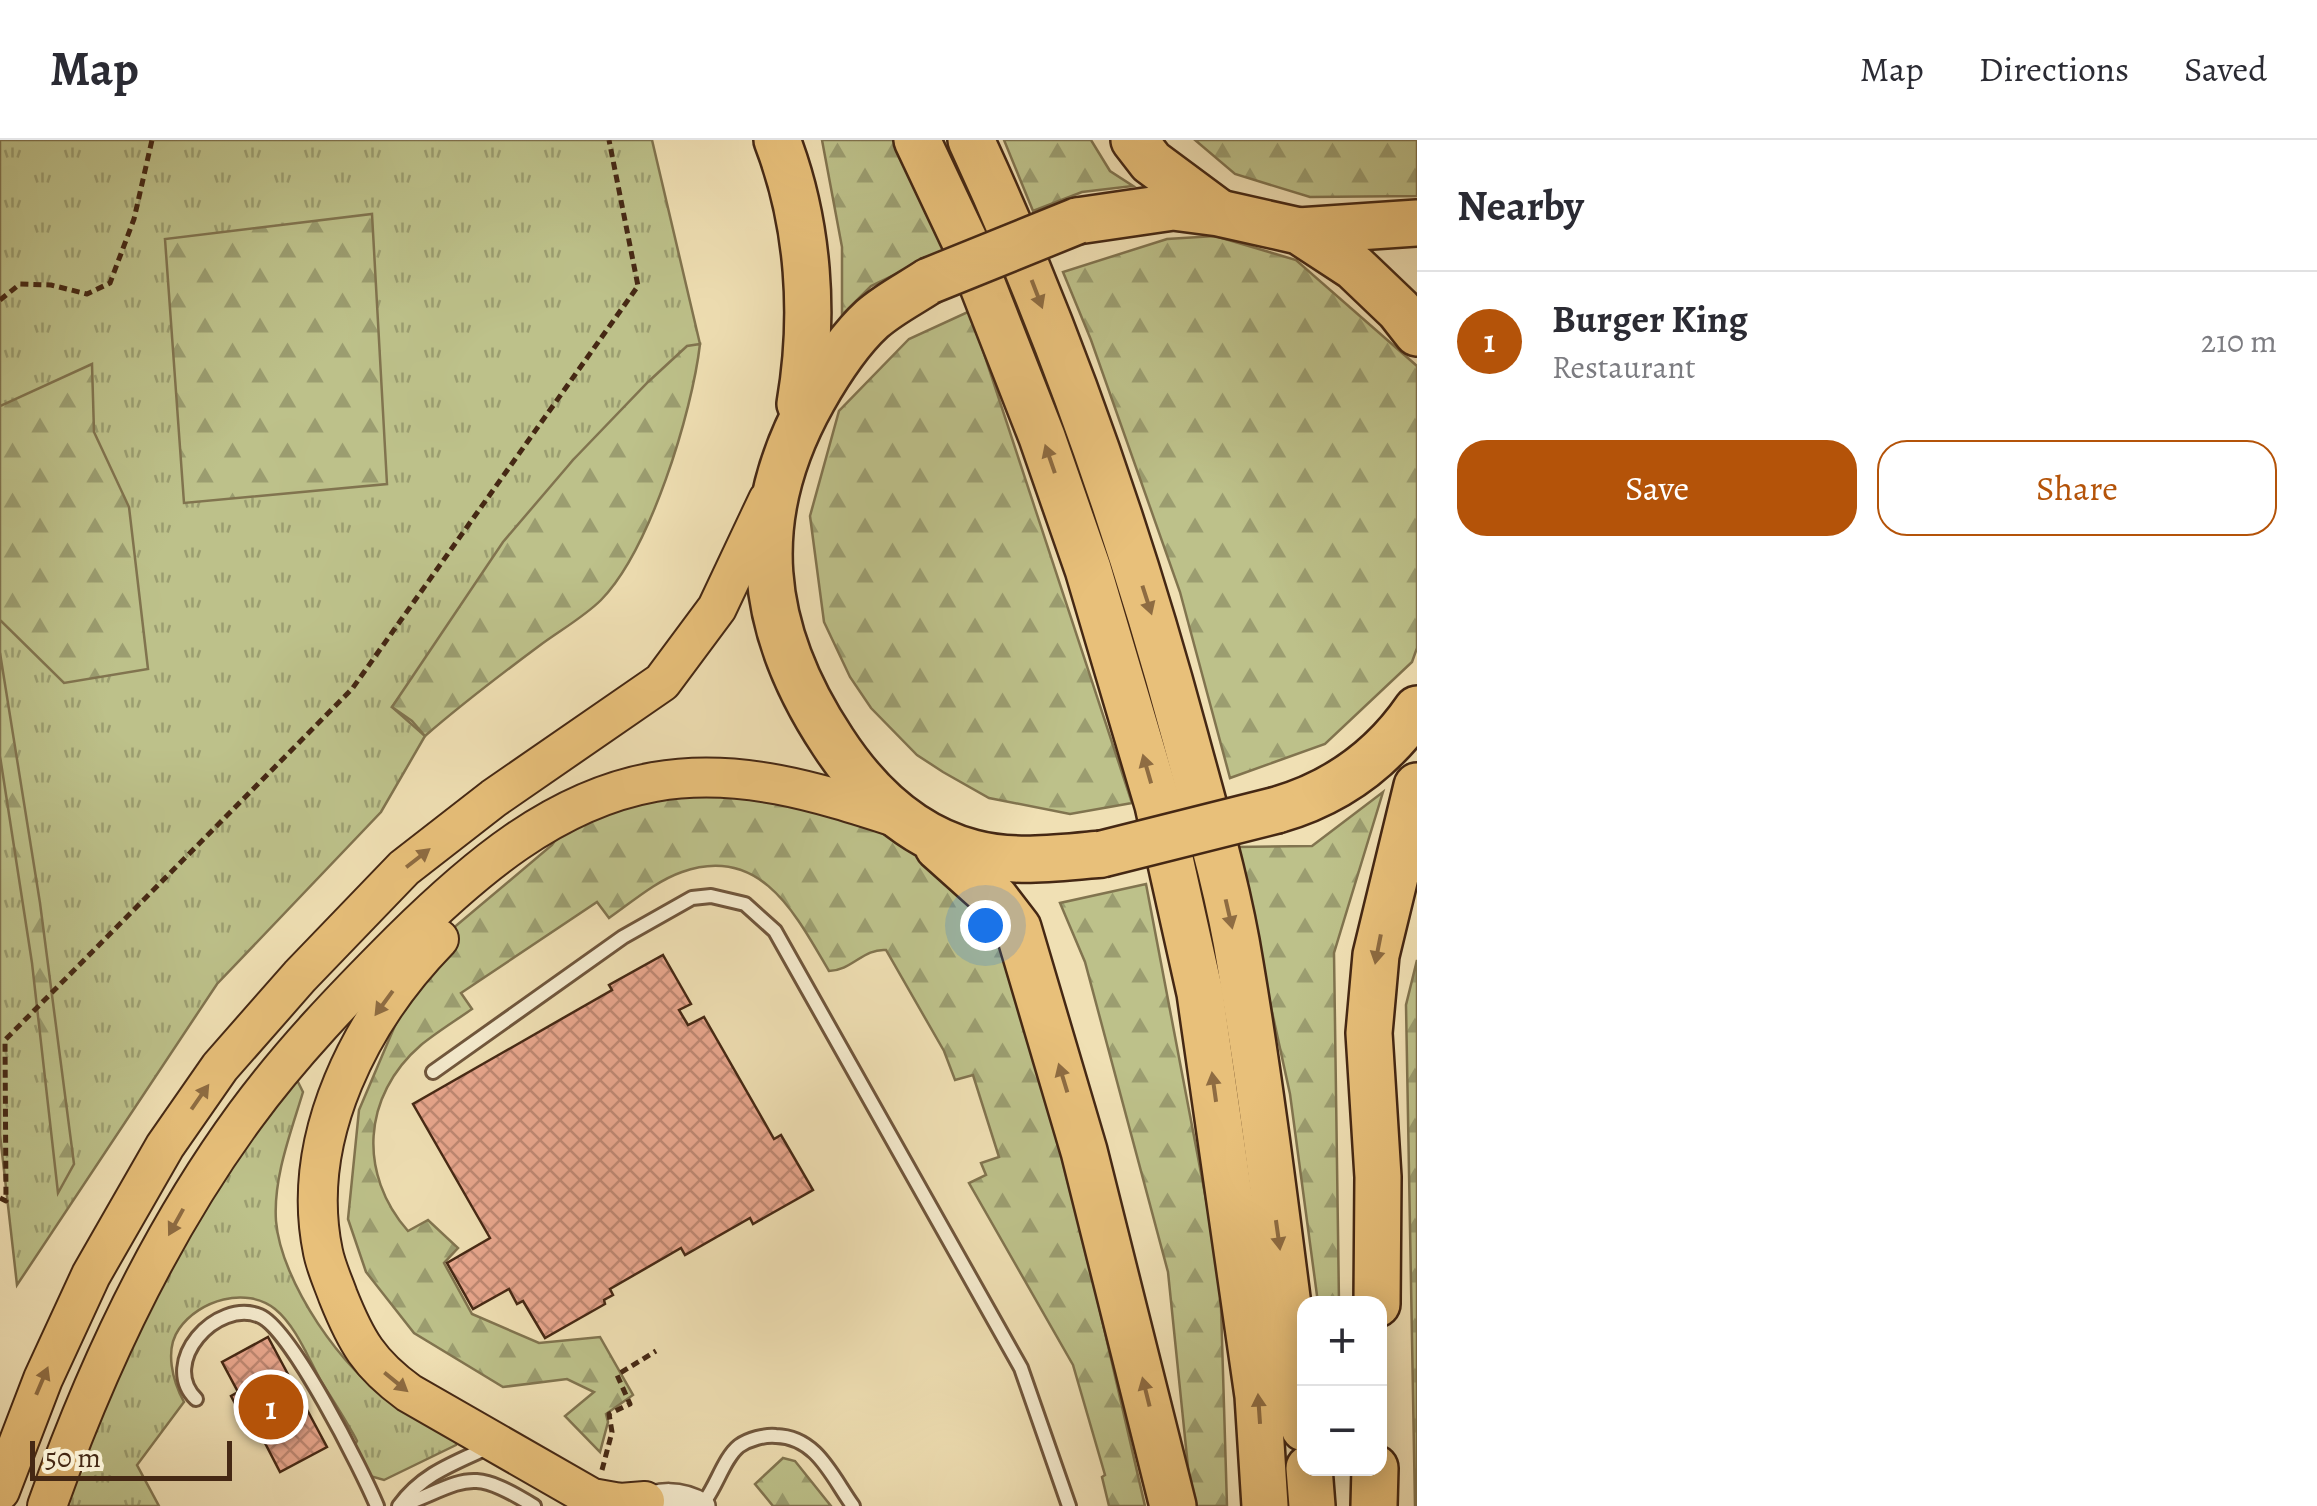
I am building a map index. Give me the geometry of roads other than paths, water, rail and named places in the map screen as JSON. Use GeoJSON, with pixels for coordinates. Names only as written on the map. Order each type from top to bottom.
{"type":"FeatureCollection","features":[{"type":"Feature","properties":{"kind":"highway"},"geometry":{"type":"LineString","coordinates":[[777,140],[798,202],[806,274],[809,354],[796,430]]}},
{"type":"Feature","properties":{"kind":"highway"},"geometry":{"type":"LineString","coordinates":[[918,140],[968,248],[1042,436],[1088,569],[1158,805],[1200,994],[1258,1396],[1265,1506]]}},
{"type":"Feature","properties":{"kind":"highway"},"geometry":{"type":"LineString","coordinates":[[971,140],[1012,227],[1080,405],[1149,606],[1198,785],[1240,961],[1298,1386]]}},
{"type":"Feature","properties":{"kind":"highway"},"geometry":{"type":"LineString","coordinates":[[1134,140],[1151,162],[1219,213]]}},
{"type":"Feature","properties":{"kind":"highway"},"geometry":{"type":"LineString","coordinates":[[1173,1506],[1084,1151],[1018,928],[975,878],[912,827],[850,767],[822,726],[795,677],[776,624],[768,523],[796,430],[830,370],[872,320],[929,280],[1077,221],[1173,207],[1299,231],[1417,223]]}},
{"type":"Feature","properties":{"kind":"highway"},"geometry":{"type":"LineString","coordinates":[[1299,231],[1354,267],[1417,333]]}},
{"type":"Feature","properties":{"kind":"highway"},"geometry":{"type":"LineString","coordinates":[[912,827],[973,853],[1045,860],[1102,854],[1308,801],[1371,764],[1417,709]]}},
{"type":"Feature","properties":{"kind":"highway"},"geometry":{"type":"LineString","coordinates":[[1377,1296],[1378,1176],[1369,1033],[1376,955],[1417,786]]}},
{"type":"Feature","properties":{"kind":"highway"},"geometry":{"type":"LineString","coordinates":[[1310,1476],[1312,1506]]}},
{"type":"Feature","properties":{"kind":"highway"},"geometry":{"type":"LineString","coordinates":[[1374,1506],[1375,1476]]}},
{"type":"Feature","properties":{"kind":"main road"},"geometry":{"type":"LineString","coordinates":[[0,1491],[43,1379],[92,1275],[166,1146],[220,1067],[300,976],[404,868],[494,798],[662,682],[717,608],[778,480]]}},
{"type":"Feature","properties":{"kind":"main road"},"geometry":{"type":"LineString","coordinates":[[47,1506],[75,1426],[127,1313],[185,1204],[246,1114],[338,1004],[434,909],[540,825],[606,794],[654,782],[704,777],[774,783],[828,795],[912,827]]}},
{"type":"Feature","properties":{"kind":"main road"},"geometry":{"type":"LineString","coordinates":[[540,825],[512,862],[406,972],[374,1019],[330,1122],[320,1171],[323,1254],[354,1337],[388,1377],[592,1498],[642,1504]]}},
{"type":"Feature","properties":{"kind":"street"},"geometry":{"type":"LineString","coordinates":[[642,1504],[672,1496],[704,1502]]}},
{"type":"Feature","properties":{"kind":"lane"},"geometry":{"type":"LineString","coordinates":[[433,1072],[623,937],[676,906],[692,898],[711,896],[745,904],[775,931],[1020,1368],[1070,1506]]}},
{"type":"Feature","properties":{"kind":"lane"},"geometry":{"type":"LineString","coordinates":[[196,1398],[184,1381],[190,1348],[216,1319],[242,1312],[263,1317],[296,1351],[378,1506]]}},
{"type":"Feature","properties":{"kind":"lane"},"geometry":{"type":"LineString","coordinates":[[704,1502],[736,1448],[769,1435],[788,1436],[805,1444],[819,1456],[853,1506]]}},
{"type":"Feature","properties":{"kind":"lane"},"geometry":{"type":"LineString","coordinates":[[400,1506],[414,1486],[429,1476],[496,1444]]}},
{"type":"Feature","properties":{"kind":"lane"},"geometry":{"type":"LineString","coordinates":[[400,1506],[468,1480],[482,1479],[534,1506]]}},
{"type":"Feature","properties":{"kind":"place","name":"Burger King"},"geometry":{"type":"Point","coordinates":[271,1407]}}]}
